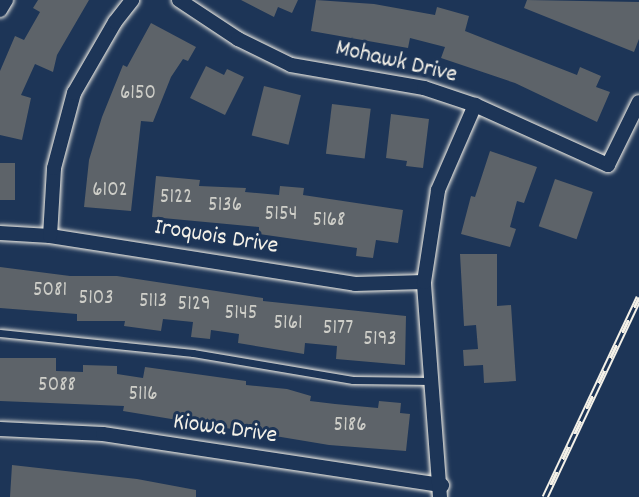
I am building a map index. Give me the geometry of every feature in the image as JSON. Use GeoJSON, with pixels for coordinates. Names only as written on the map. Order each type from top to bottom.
{"type":"FeatureCollection","features":[{"type":"Feature","properties":{"kind":"street"},"geometry":{"type":"LineString","coordinates":[[0,10],[6,0]]}},
{"type":"Feature","properties":{"kind":"street"},"geometry":{"type":"LineString","coordinates":[[50,236],[54,168],[74,93],[115,22],[132,0]]}},
{"type":"Feature","properties":{"kind":"street","name":"Mohawk Drive"},"geometry":{"type":"LineString","coordinates":[[179,0],[238,39],[291,65],[424,88],[475,105],[608,165],[639,102]]}},
{"type":"Feature","properties":{"kind":"street"},"geometry":{"type":"LineString","coordinates":[[441,491],[424,282],[438,190],[475,105]]}},
{"type":"Feature","properties":{"kind":"street","name":"Iroquois Drive"},"geometry":{"type":"LineString","coordinates":[[0,233],[50,236],[355,284],[424,282]]}},
{"type":"Feature","properties":{"kind":"street","name":"Kiowa Drive"},"geometry":{"type":"LineString","coordinates":[[0,429],[103,434],[441,491]]}},
{"type":"Feature","properties":{"kind":"lane"},"geometry":{"type":"LineString","coordinates":[[0,333],[193,353],[353,380],[433,381]]}},
{"type":"Feature","properties":{"kind":"building"},"geometry":{"type":"Polygon","coordinates":[[[38,0],[89,0],[57,55],[53,72],[35,64],[21,95],[31,98],[22,140],[0,135],[0,71],[15,36],[24,40],[40,12],[33,8],[38,0]]]}},
{"type":"Feature","properties":{"kind":"building"},"geometry":{"type":"Polygon","coordinates":[[[241,0],[298,0],[292,13],[278,7],[274,17],[241,0]]]}},
{"type":"Feature","properties":{"kind":"building"},"geometry":{"type":"Polygon","coordinates":[[[316,0],[374,4],[435,15],[437,7],[469,16],[465,31],[577,75],[580,67],[601,76],[596,87],[610,92],[597,122],[515,83],[441,58],[445,47],[410,38],[408,48],[311,31],[316,0]]]}},
{"type":"Feature","properties":{"kind":"building"},"geometry":{"type":"Polygon","coordinates":[[[527,0],[639,2],[639,39],[634,52],[524,8],[527,0]]]}},
{"type":"Feature","properties":{"kind":"building"},"geometry":{"type":"Polygon","coordinates":[[[151,23],[196,47],[188,61],[183,59],[171,77],[153,122],[141,121],[131,211],[84,207],[89,160],[102,117],[123,65],[127,67],[151,23]]]}},
{"type":"Feature","properties":{"kind":"building"},"geometry":{"type":"Polygon","coordinates":[[[206,66],[224,75],[227,69],[244,77],[225,115],[190,98],[206,66]]]}},
{"type":"Feature","properties":{"kind":"building"},"geometry":{"type":"Polygon","coordinates":[[[264,86],[301,95],[289,145],[252,135],[264,86]]]}},
{"type":"Feature","properties":{"kind":"building"},"geometry":{"type":"Polygon","coordinates":[[[332,104],[371,109],[365,158],[326,154],[332,104]]]}},
{"type":"Feature","properties":{"kind":"building"},"geometry":{"type":"Polygon","coordinates":[[[391,114],[429,119],[423,168],[406,166],[407,161],[386,158],[391,114]]]}},
{"type":"Feature","properties":{"kind":"building"},"geometry":{"type":"Polygon","coordinates":[[[490,151],[537,167],[524,203],[517,201],[510,227],[516,229],[510,247],[461,234],[471,196],[475,197],[490,151]]]}},
{"type":"Feature","properties":{"kind":"building"},"geometry":{"type":"Polygon","coordinates":[[[0,163],[15,163],[15,200],[0,200],[0,163]]]}},
{"type":"Feature","properties":{"kind":"building"},"geometry":{"type":"Polygon","coordinates":[[[156,176],[200,180],[199,186],[246,188],[245,192],[279,195],[280,186],[304,188],[303,195],[403,210],[398,243],[376,240],[373,258],[356,256],[357,248],[259,234],[259,227],[152,217],[156,176]]]}},
{"type":"Feature","properties":{"kind":"building"},"geometry":{"type":"Polygon","coordinates":[[[555,179],[593,192],[577,239],[539,226],[555,179]]]}},
{"type":"Feature","properties":{"kind":"building"},"geometry":{"type":"Polygon","coordinates":[[[460,254],[497,254],[497,306],[511,305],[516,381],[484,383],[483,365],[464,366],[463,350],[478,349],[476,325],[464,326],[460,254]]]}},
{"type":"Feature","properties":{"kind":"building"},"geometry":{"type":"Polygon","coordinates":[[[0,267],[70,276],[117,276],[263,298],[263,301],[406,316],[405,365],[336,359],[337,346],[305,343],[304,354],[238,343],[239,334],[211,330],[210,339],[191,337],[193,322],[163,319],[161,331],[124,326],[125,321],[77,321],[77,314],[0,308],[0,267]]]}},
{"type":"Feature","properties":{"kind":"building"},"geometry":{"type":"Polygon","coordinates":[[[0,358],[56,358],[56,371],[83,372],[83,365],[117,366],[117,374],[143,378],[145,367],[246,381],[246,385],[287,389],[311,396],[310,401],[335,404],[378,408],[379,401],[401,403],[400,413],[410,414],[406,451],[329,445],[123,411],[124,406],[0,401],[0,358]]]}},
{"type":"Feature","properties":{"kind":"building"},"geometry":{"type":"Polygon","coordinates":[[[12,465],[137,479],[196,490],[196,497],[10,497],[12,465]]]}},
{"type":"Feature","properties":{"kind":"railway"},"geometry":{"type":"LineString","coordinates":[[545,497],[639,297]]}}]}
